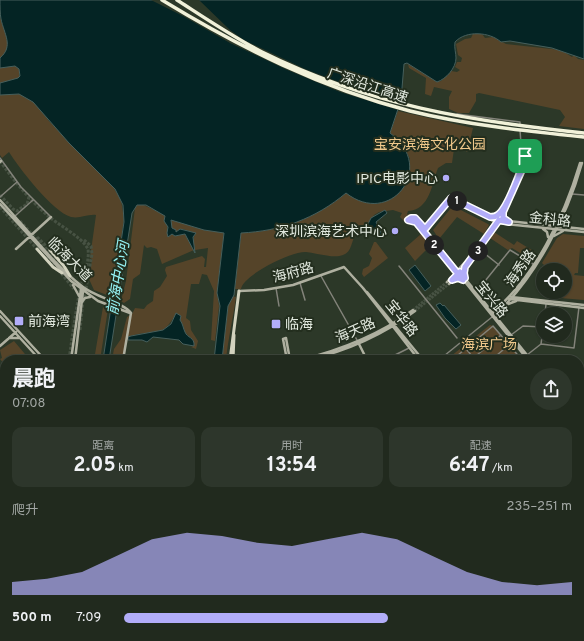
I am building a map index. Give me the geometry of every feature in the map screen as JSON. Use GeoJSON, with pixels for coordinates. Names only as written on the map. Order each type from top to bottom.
{"type":"FeatureCollection","features":[{"type":"Feature","properties":{"kind":"highway","name":"广深沿江高速"},"geometry":{"type":"LineString","coordinates":[[162,0],[264,58],[309,78],[358,95],[410,111],[445,119],[584,138]]}},
{"type":"Feature","properties":{"kind":"highway","name":"广深沿江高速"},"geometry":{"type":"LineString","coordinates":[[177,0],[261,51],[297,68],[359,92],[411,107],[457,117],[504,125],[584,133]]}},
{"type":"Feature","properties":{"kind":"main road"},"geometry":{"type":"LineString","coordinates":[[448,283],[479,249],[491,231],[502,212],[525,156]]}},
{"type":"Feature","properties":{"kind":"main road","name":"海秀路"},"geometry":{"type":"LineString","coordinates":[[493,315],[501,309],[520,286],[548,243],[563,216],[572,194],[581,163],[556,228]]}},
{"type":"Feature","properties":{"kind":"main road","name":"临海大道"},"geometry":{"type":"LineString","coordinates":[[0,198],[62,273],[71,281],[100,297],[124,306],[131,314]]}},
{"type":"Feature","properties":{"kind":"main road","name":"金科路"},"geometry":{"type":"LineString","coordinates":[[425,231],[450,199],[504,224],[524,227],[542,226]]}},
{"type":"Feature","properties":{"kind":"main road","name":"临海大道"},"geometry":{"type":"LineString","coordinates":[[0,204],[92,297],[98,301],[131,314]]}},
{"type":"Feature","properties":{"kind":"main road"},"geometry":{"type":"LineString","coordinates":[[491,231],[492,223],[489,218],[502,212]]}},
{"type":"Feature","properties":{"kind":"main road"},"geometry":{"type":"LineString","coordinates":[[502,212],[503,218],[509,222]]}},
{"type":"Feature","properties":{"kind":"main road"},"geometry":{"type":"LineString","coordinates":[[548,243],[548,232],[542,226],[554,222],[562,212]]}},
{"type":"Feature","properties":{"kind":"main road"},"geometry":{"type":"LineString","coordinates":[[563,216],[563,223],[571,228]]}},
{"type":"Feature","properties":{"kind":"main road"},"geometry":{"type":"LineString","coordinates":[[16,249],[51,218]]}},
{"type":"Feature","properties":{"kind":"main road","name":"金科路"},"geometry":{"type":"LineString","coordinates":[[497,221],[584,231]]}},
{"type":"Feature","properties":{"kind":"main road"},"geometry":{"type":"LineString","coordinates":[[452,279],[464,279],[465,265],[491,231],[498,225],[504,224]]}},
{"type":"Feature","properties":{"kind":"main road","name":"金科路"},"geometry":{"type":"LineString","coordinates":[[556,228],[571,228],[584,231]]}},
{"type":"Feature","properties":{"kind":"main road"},"geometry":{"type":"LineString","coordinates":[[548,243],[557,233],[567,230]]}},
{"type":"Feature","properties":{"kind":"main road","name":"宝兴路"},"geometry":{"type":"LineString","coordinates":[[425,231],[524,355]]}},
{"type":"Feature","properties":{"kind":"main road","name":"海秀路"},"geometry":{"type":"LineString","coordinates":[[493,315],[510,298],[548,243]]}},
{"type":"Feature","properties":{"kind":"main road"},"geometry":{"type":"LineString","coordinates":[[37,249],[53,267],[62,273]]}},
{"type":"Feature","properties":{"kind":"main road"},"geometry":{"type":"LineString","coordinates":[[50,250],[64,266],[70,276]]}},
{"type":"Feature","properties":{"kind":"main road"},"geometry":{"type":"LineString","coordinates":[[452,279],[454,272],[453,265],[465,265]]}},
{"type":"Feature","properties":{"kind":"main road","name":"海府路"},"geometry":{"type":"LineString","coordinates":[[239,291],[276,288],[300,283],[321,276],[341,266],[349,270]]}},
{"type":"Feature","properties":{"kind":"main road","name":"宝华路"},"geometry":{"type":"LineString","coordinates":[[349,270],[415,355]]}},
{"type":"Feature","properties":{"kind":"main road","name":"宝兴路"},"geometry":{"type":"LineString","coordinates":[[464,279],[527,355]]}},
{"type":"Feature","properties":{"kind":"main road"},"geometry":{"type":"LineString","coordinates":[[71,281],[79,298]]}},
{"type":"Feature","properties":{"kind":"main road"},"geometry":{"type":"LineString","coordinates":[[520,286],[518,295],[527,299]]}},
{"type":"Feature","properties":{"kind":"main road"},"geometry":{"type":"LineString","coordinates":[[72,355],[79,298],[82,288]]}},
{"type":"Feature","properties":{"kind":"main road"},"geometry":{"type":"LineString","coordinates":[[76,355],[82,303],[82,288]]}},
{"type":"Feature","properties":{"kind":"main road"},"geometry":{"type":"LineString","coordinates":[[232,355],[239,291]]}},
{"type":"Feature","properties":{"kind":"main road"},"geometry":{"type":"LineString","coordinates":[[82,303],[86,297],[92,297]]}},
{"type":"Feature","properties":{"kind":"main road"},"geometry":{"type":"LineString","coordinates":[[510,298],[584,306]]}},
{"type":"Feature","properties":{"kind":"main road"},"geometry":{"type":"LineString","coordinates":[[510,298],[519,301],[546,304],[579,307],[584,306]]}},
{"type":"Feature","properties":{"kind":"main road"},"geometry":{"type":"LineString","coordinates":[[501,309],[509,303],[519,301]]}},
{"type":"Feature","properties":{"kind":"main road"},"geometry":{"type":"LineString","coordinates":[[0,311],[16,331],[40,355]]}},
{"type":"Feature","properties":{"kind":"main road","name":"海天路"},"geometry":{"type":"LineString","coordinates":[[323,355],[358,343],[392,325],[414,311]]}},
{"type":"Feature","properties":{"kind":"main road"},"geometry":{"type":"LineString","coordinates":[[125,355],[131,314]]}},
{"type":"Feature","properties":{"kind":"main road"},"geometry":{"type":"LineString","coordinates":[[0,316],[16,331],[35,355]]}},
{"type":"Feature","properties":{"kind":"main road","name":"宝华路"},"geometry":{"type":"LineString","coordinates":[[392,325],[418,355]]}},
{"type":"Feature","properties":{"kind":"main road"},"geometry":{"type":"LineString","coordinates":[[9,326],[11,331],[9,338]]}},
{"type":"Feature","properties":{"kind":"main road"},"geometry":{"type":"LineString","coordinates":[[0,346],[16,331]]}},
{"type":"Feature","properties":{"kind":"main road"},"geometry":{"type":"LineString","coordinates":[[9,338],[21,339]]}},
{"type":"Feature","properties":{"kind":"main road"},"geometry":{"type":"LineString","coordinates":[[285,339],[287,352],[290,355]]}},
{"type":"Feature","properties":{"kind":"main road"},"geometry":{"type":"LineString","coordinates":[[358,343],[364,355]]}},
{"type":"Feature","properties":{"kind":"main road","name":"海天路"},"geometry":{"type":"LineString","coordinates":[[318,355],[358,343]]}},
{"type":"Feature","properties":{"kind":"street"},"geometry":{"type":"LineString","coordinates":[[457,114],[520,122],[521,144],[525,156]]}},
{"type":"Feature","properties":{"kind":"street"},"geometry":{"type":"LineString","coordinates":[[0,161],[33,200],[51,218]]}},
{"type":"Feature","properties":{"kind":"street"},"geometry":{"type":"LineString","coordinates":[[0,198],[17,182]]}},
{"type":"Feature","properties":{"kind":"street"},"geometry":{"type":"LineString","coordinates":[[572,194],[584,195]]}},
{"type":"Feature","properties":{"kind":"street"},"geometry":{"type":"LineString","coordinates":[[15,216],[33,200]]}},
{"type":"Feature","properties":{"kind":"street","name":"宝兴路"},"geometry":{"type":"LineString","coordinates":[[416,218],[425,231],[416,221],[408,222],[408,220],[416,218]]}},
{"type":"Feature","properties":{"kind":"street"},"geometry":{"type":"LineString","coordinates":[[479,249],[499,265]]}},
{"type":"Feature","properties":{"kind":"street"},"geometry":{"type":"LineString","coordinates":[[476,292],[510,250],[533,264]]}},
{"type":"Feature","properties":{"kind":"street"},"geometry":{"type":"LineString","coordinates":[[399,266],[457,338]]}},
{"type":"Feature","properties":{"kind":"street"},"geometry":{"type":"LineString","coordinates":[[321,276],[358,343]]}},
{"type":"Feature","properties":{"kind":"street"},"geometry":{"type":"LineString","coordinates":[[300,283],[305,300]]}},
{"type":"Feature","properties":{"kind":"street"},"geometry":{"type":"LineString","coordinates":[[276,288],[279,306]]}},
{"type":"Feature","properties":{"kind":"street"},"geometry":{"type":"LineString","coordinates":[[527,355],[541,344],[574,348],[579,307]]}},
{"type":"Feature","properties":{"kind":"street","name":"海秀路"},"geometry":{"type":"LineString","coordinates":[[445,355],[493,315]]}},
{"type":"Feature","properties":{"kind":"street"},"geometry":{"type":"LineString","coordinates":[[458,355],[494,326],[517,355]]}},
{"type":"Feature","properties":{"kind":"street"},"geometry":{"type":"LineString","coordinates":[[511,335],[523,326],[536,328]]}},
{"type":"Feature","properties":{"kind":"street"},"geometry":{"type":"LineString","coordinates":[[477,355],[501,335]]}},
{"type":"Feature","properties":{"kind":"street"},"geometry":{"type":"LineString","coordinates":[[497,355],[509,345]]}},
{"type":"Feature","properties":{"kind":"street"},"geometry":{"type":"LineString","coordinates":[[464,346],[471,355]]}},
{"type":"Feature","properties":{"kind":"street"},"geometry":{"type":"LineString","coordinates":[[395,355],[409,348]]}},
{"type":"Feature","properties":{"kind":"green space"},"geometry":{"type":"Polygon","coordinates":[[[0,18],[19,70],[19,75],[48,120],[113,187],[121,200],[124,219],[112,297],[94,290],[89,279],[92,259],[90,258],[96,215],[71,217],[64,213],[55,207],[37,189],[9,152],[2,158],[0,155],[0,18]]]}},
{"type":"Feature","properties":{"kind":"green space"},"geometry":{"type":"Polygon","coordinates":[[[473,34],[482,34],[485,38],[493,37],[506,44],[561,50],[572,57],[574,55],[578,59],[584,60],[584,129],[559,126],[565,117],[560,110],[479,93],[476,94],[476,101],[469,113],[458,113],[449,109],[449,97],[452,91],[434,87],[431,96],[425,94],[426,78],[409,68],[408,64],[437,82],[441,81],[451,71],[457,72],[460,70],[455,67],[457,62],[461,62],[462,58],[458,55],[456,44],[465,39],[471,38],[473,34]]]}},
{"type":"Feature","properties":{"kind":"green space","name":"宝安滨海文化公园"},"geometry":{"type":"Polygon","coordinates":[[[398,111],[473,128],[467,152],[463,148],[454,149],[452,163],[446,163],[438,168],[426,201],[421,206],[408,211],[408,219],[404,221],[400,217],[402,213],[393,210],[379,212],[374,215],[365,230],[356,234],[350,249],[346,254],[330,256],[306,252],[290,255],[269,265],[250,277],[241,289],[235,289],[241,233],[270,230],[297,222],[322,210],[346,193],[372,204],[377,204],[391,199],[405,186],[410,159],[402,142],[390,133],[398,111]]]}},
{"type":"Feature","properties":{"kind":"green space"},"geometry":{"type":"Polygon","coordinates":[[[141,204],[193,227],[224,232],[217,293],[219,306],[215,341],[211,340],[214,291],[207,275],[202,274],[199,284],[191,284],[186,318],[190,321],[191,330],[198,341],[196,349],[191,347],[194,346],[194,342],[185,332],[180,316],[177,315],[162,330],[128,337],[123,355],[113,355],[114,349],[121,339],[127,317],[132,314],[135,308],[144,309],[153,301],[154,291],[160,287],[167,276],[165,270],[166,267],[202,256],[205,259],[204,267],[206,267],[208,248],[195,250],[193,241],[195,233],[183,229],[176,232],[176,230],[167,226],[168,237],[172,234],[175,236],[185,234],[194,250],[162,264],[157,249],[151,247],[147,248],[144,245],[140,274],[133,279],[130,299],[124,303],[121,301],[126,281],[135,208],[137,205],[141,204]]]}},
{"type":"Feature","properties":{"kind":"green space"},"geometry":{"type":"Polygon","coordinates":[[[455,207],[488,224],[489,225],[484,234],[457,217],[439,239],[433,230],[451,208],[454,210],[455,207]]]}},
{"type":"Feature","properties":{"kind":"green space"},"geometry":{"type":"Polygon","coordinates":[[[407,214],[417,215],[418,218],[410,217],[407,214]]]}},
{"type":"Feature","properties":{"kind":"green space"},"geometry":{"type":"Polygon","coordinates":[[[494,232],[514,245],[517,241],[535,252],[530,259],[512,248],[508,250],[490,238],[494,232]]]}},
{"type":"Feature","properties":{"kind":"green space"},"geometry":{"type":"Polygon","coordinates":[[[421,234],[430,246],[415,261],[405,248],[421,234]]]}},
{"type":"Feature","properties":{"kind":"green space"},"geometry":{"type":"Polygon","coordinates":[[[563,234],[584,236],[584,248],[580,248],[578,273],[575,273],[574,275],[584,276],[584,300],[572,299],[572,263],[542,263],[557,238],[563,234]]]}},
{"type":"Feature","properties":{"kind":"green space"},"geometry":{"type":"Polygon","coordinates":[[[374,242],[376,242],[388,258],[364,277],[362,274],[363,269],[369,266],[372,258],[369,254],[374,242]]]}},
{"type":"Feature","properties":{"kind":"green space"},"geometry":{"type":"Polygon","coordinates":[[[232,296],[236,297],[227,355],[223,355],[228,306],[232,296]]]}},
{"type":"Feature","properties":{"kind":"green space"},"geometry":{"type":"Polygon","coordinates":[[[103,307],[108,309],[101,355],[95,355],[103,307]]]}},
{"type":"Feature","properties":{"kind":"green space","name":"海滨广场"},"geometry":{"type":"Polygon","coordinates":[[[490,325],[493,326],[518,355],[452,355],[490,325]]]}},
{"type":"Feature","properties":{"kind":"green space"},"geometry":{"type":"Polygon","coordinates":[[[14,341],[26,355],[1,355],[0,350],[14,341]]]}},
{"type":"Feature","properties":{"kind":"water","name":"前海中心河"},"geometry":{"type":"Polygon","coordinates":[[[0,0],[584,0],[584,59],[552,48],[510,41],[501,42],[485,34],[471,34],[460,38],[455,42],[456,62],[447,76],[440,81],[437,82],[407,63],[404,64],[401,100],[390,133],[403,147],[409,162],[409,176],[402,189],[392,198],[378,203],[363,202],[346,193],[322,210],[297,222],[270,230],[241,233],[234,295],[228,306],[223,355],[215,355],[220,306],[217,293],[224,233],[204,230],[171,220],[172,228],[176,230],[176,232],[180,229],[196,233],[193,237],[195,253],[185,234],[175,236],[172,234],[168,237],[168,227],[164,221],[165,216],[146,205],[137,205],[132,213],[110,355],[104,355],[124,222],[123,205],[115,189],[69,143],[33,102],[19,94],[0,95],[0,83],[18,78],[20,76],[19,69],[15,66],[0,68],[0,58],[6,49],[7,44],[1,17],[0,0]]]}},
{"type":"Feature","properties":{"kind":"water"},"geometry":{"type":"Polygon","coordinates":[[[385,210],[387,213],[376,222],[383,237],[380,238],[377,233],[374,235],[365,230],[371,218],[385,210]]]}},
{"type":"Feature","properties":{"kind":"water"},"geometry":{"type":"Polygon","coordinates":[[[415,265],[431,286],[425,291],[409,270],[415,265]]]}},
{"type":"Feature","properties":{"kind":"water"},"geometry":{"type":"Polygon","coordinates":[[[440,303],[443,306],[444,305],[461,325],[456,329],[445,318],[436,305],[440,303]]]}},
{"type":"Feature","properties":{"kind":"water"},"geometry":{"type":"Polygon","coordinates":[[[176,313],[181,316],[180,320],[184,330],[192,339],[194,346],[183,344],[179,340],[153,337],[147,342],[142,340],[128,340],[128,337],[131,336],[163,330],[171,324],[176,313]]]}},
{"type":"Feature","properties":{"kind":"pier"},"geometry":{"type":"Polygon","coordinates":[[[151,0],[199,0],[230,30],[244,40],[305,69],[352,87],[402,102],[401,111],[340,92],[285,69],[230,43],[183,16],[151,0]]]}},
{"type":"Feature","properties":{"kind":"tunnel"},"geometry":{"type":"LineString","coordinates":[[0,161],[34,202],[47,215],[85,244],[88,249],[87,266],[80,289],[70,355]]}},
{"type":"Feature","properties":{"kind":"tunnel"},"geometry":{"type":"LineString","coordinates":[[0,195],[13,209],[17,211],[27,204],[29,197]]}},
{"type":"Feature","properties":{"kind":"tunnel"},"geometry":{"type":"LineString","coordinates":[[0,207],[37,249]]}},
{"type":"Feature","properties":{"kind":"tunnel"},"geometry":{"type":"LineString","coordinates":[[20,221],[60,265]]}},
{"type":"Feature","properties":{"kind":"tunnel"},"geometry":{"type":"LineString","coordinates":[[37,237],[50,250]]}},
{"type":"Feature","properties":{"kind":"tunnel"},"geometry":{"type":"LineString","coordinates":[[84,240],[91,246],[92,254],[84,300]]}},
{"type":"Feature","properties":{"kind":"tunnel"},"geometry":{"type":"LineString","coordinates":[[47,256],[74,289]]}},
{"type":"Feature","properties":{"kind":"tunnel"},"geometry":{"type":"LineString","coordinates":[[413,310],[447,282]]}},
{"type":"Feature","properties":{"kind":"tunnel"},"geometry":{"type":"LineString","coordinates":[[415,311],[449,284]]}},
{"type":"Feature","properties":{"kind":"tunnel"},"geometry":{"type":"LineString","coordinates":[[80,330],[83,300]]}},
{"type":"Feature","properties":{"kind":"place","name":"IPIC电影中心"},"geometry":{"type":"Point","coordinates":[446,178]}},
{"type":"Feature","properties":{"kind":"place","name":"深圳滨海艺术中心"},"geometry":{"type":"Point","coordinates":[395,231]}},
{"type":"Feature","properties":{"kind":"place","name":"前海湾"},"geometry":{"type":"Point","coordinates":[19,321]}},
{"type":"Feature","properties":{"kind":"place","name":"临海"},"geometry":{"type":"Point","coordinates":[276,324]}},
{"type":"Feature","properties":{"kind":"route"},"geometry":{"type":"LineString","coordinates":[[525,156],[524,162],[502,211],[497,216],[490,217],[451,198],[448,199],[429,226],[425,229],[417,219],[413,217],[408,220],[408,222],[413,220],[416,221],[458,274],[452,280],[456,278],[463,280],[458,274],[460,272],[465,278],[465,267],[499,220],[509,222],[502,216],[525,163],[525,156]]}}]}
